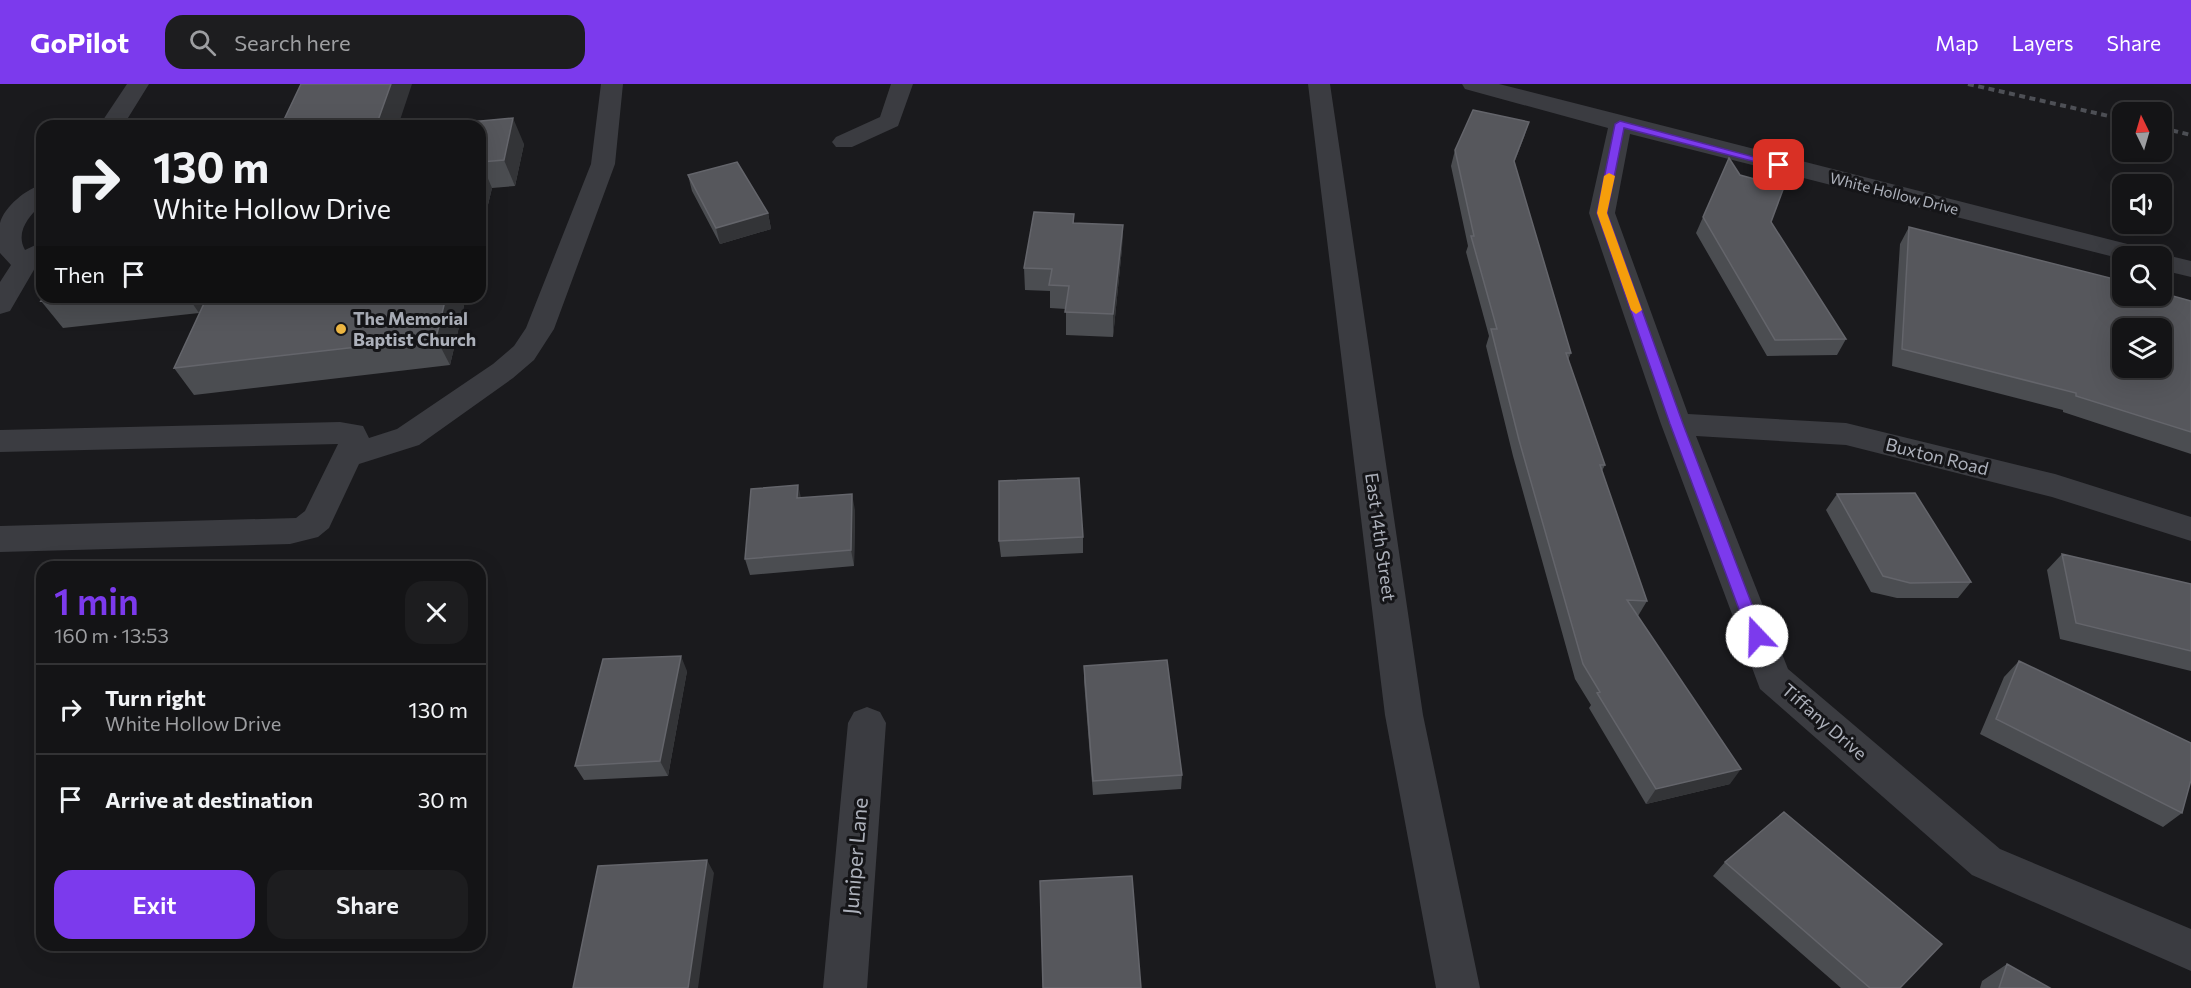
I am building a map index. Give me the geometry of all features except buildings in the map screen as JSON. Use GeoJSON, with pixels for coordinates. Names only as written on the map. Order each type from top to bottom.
{"type":"FeatureCollection","features":[{"type":"Feature","properties":{"kind":"street"},"geometry":{"type":"LineString","coordinates":[[115,120],[138,84]]}},
{"type":"Feature","properties":{"kind":"street"},"geometry":{"type":"LineString","coordinates":[[348,456],[408,437],[503,371],[524,353],[540,329],[603,164],[612,84]]}},
{"type":"Feature","properties":{"kind":"street"},"geometry":{"type":"LineString","coordinates":[[844,142],[890,121],[902,84]]}},
{"type":"Feature","properties":{"kind":"street","name":"East 14th Street"},"geometry":{"type":"LineString","coordinates":[[1318,84],[1404,715],[1458,988]]}},
{"type":"Feature","properties":{"kind":"street","name":"White Hollow Drive"},"geometry":{"type":"LineString","coordinates":[[1473,84],[1620,124],[2112,248]]}},
{"type":"Feature","properties":{"kind":"street","name":"Tiffany Drive"},"geometry":{"type":"LineString","coordinates":[[1620,124],[1602,213],[1677,424],[1773,678],[1986,862],[2191,950]]}},
{"type":"Feature","properties":{"kind":"street"},"geometry":{"type":"LineString","coordinates":[[0,305],[33,256],[11,250],[8,240],[10,228],[21,209],[36,197]]}},
{"type":"Feature","properties":{"kind":"street"},"geometry":{"type":"LineString","coordinates":[[2172,264],[2191,269]]}},
{"type":"Feature","properties":{"kind":"street","name":"Buxton Road"},"geometry":{"type":"LineString","coordinates":[[1677,424],[1846,434],[2055,486],[2191,529]]}},
{"type":"Feature","properties":{"kind":"street"},"geometry":{"type":"LineString","coordinates":[[0,441],[340,433],[352,434],[355,440],[317,519],[306,528],[290,532],[0,539]]}},
{"type":"Feature","properties":{"kind":"street","name":"Juniper Lane"},"geometry":{"type":"LineString","coordinates":[[845,988],[867,723]]}},
{"type":"Feature","properties":{"kind":"railway"},"geometry":{"type":"LineString","coordinates":[[1968,84],[2112,117]]}},
{"type":"Feature","properties":{"kind":"railway"},"geometry":{"type":"LineString","coordinates":[[2172,130],[2191,135]]}},
{"type":"Feature","properties":{"kind":"slow traffic"},"geometry":{"type":"LineString","coordinates":[[1609,176],[1602,213],[1636,310]]}},
{"type":"Feature","properties":{"kind":"place","name":"The Memorial Baptist Church"},"geometry":{"type":"Point","coordinates":[341,329]}},
{"type":"Feature","properties":{"kind":"route"},"geometry":{"type":"LineString","coordinates":[[1757,636],[1677,424],[1602,213],[1620,124],[1779,165]]}}]}
